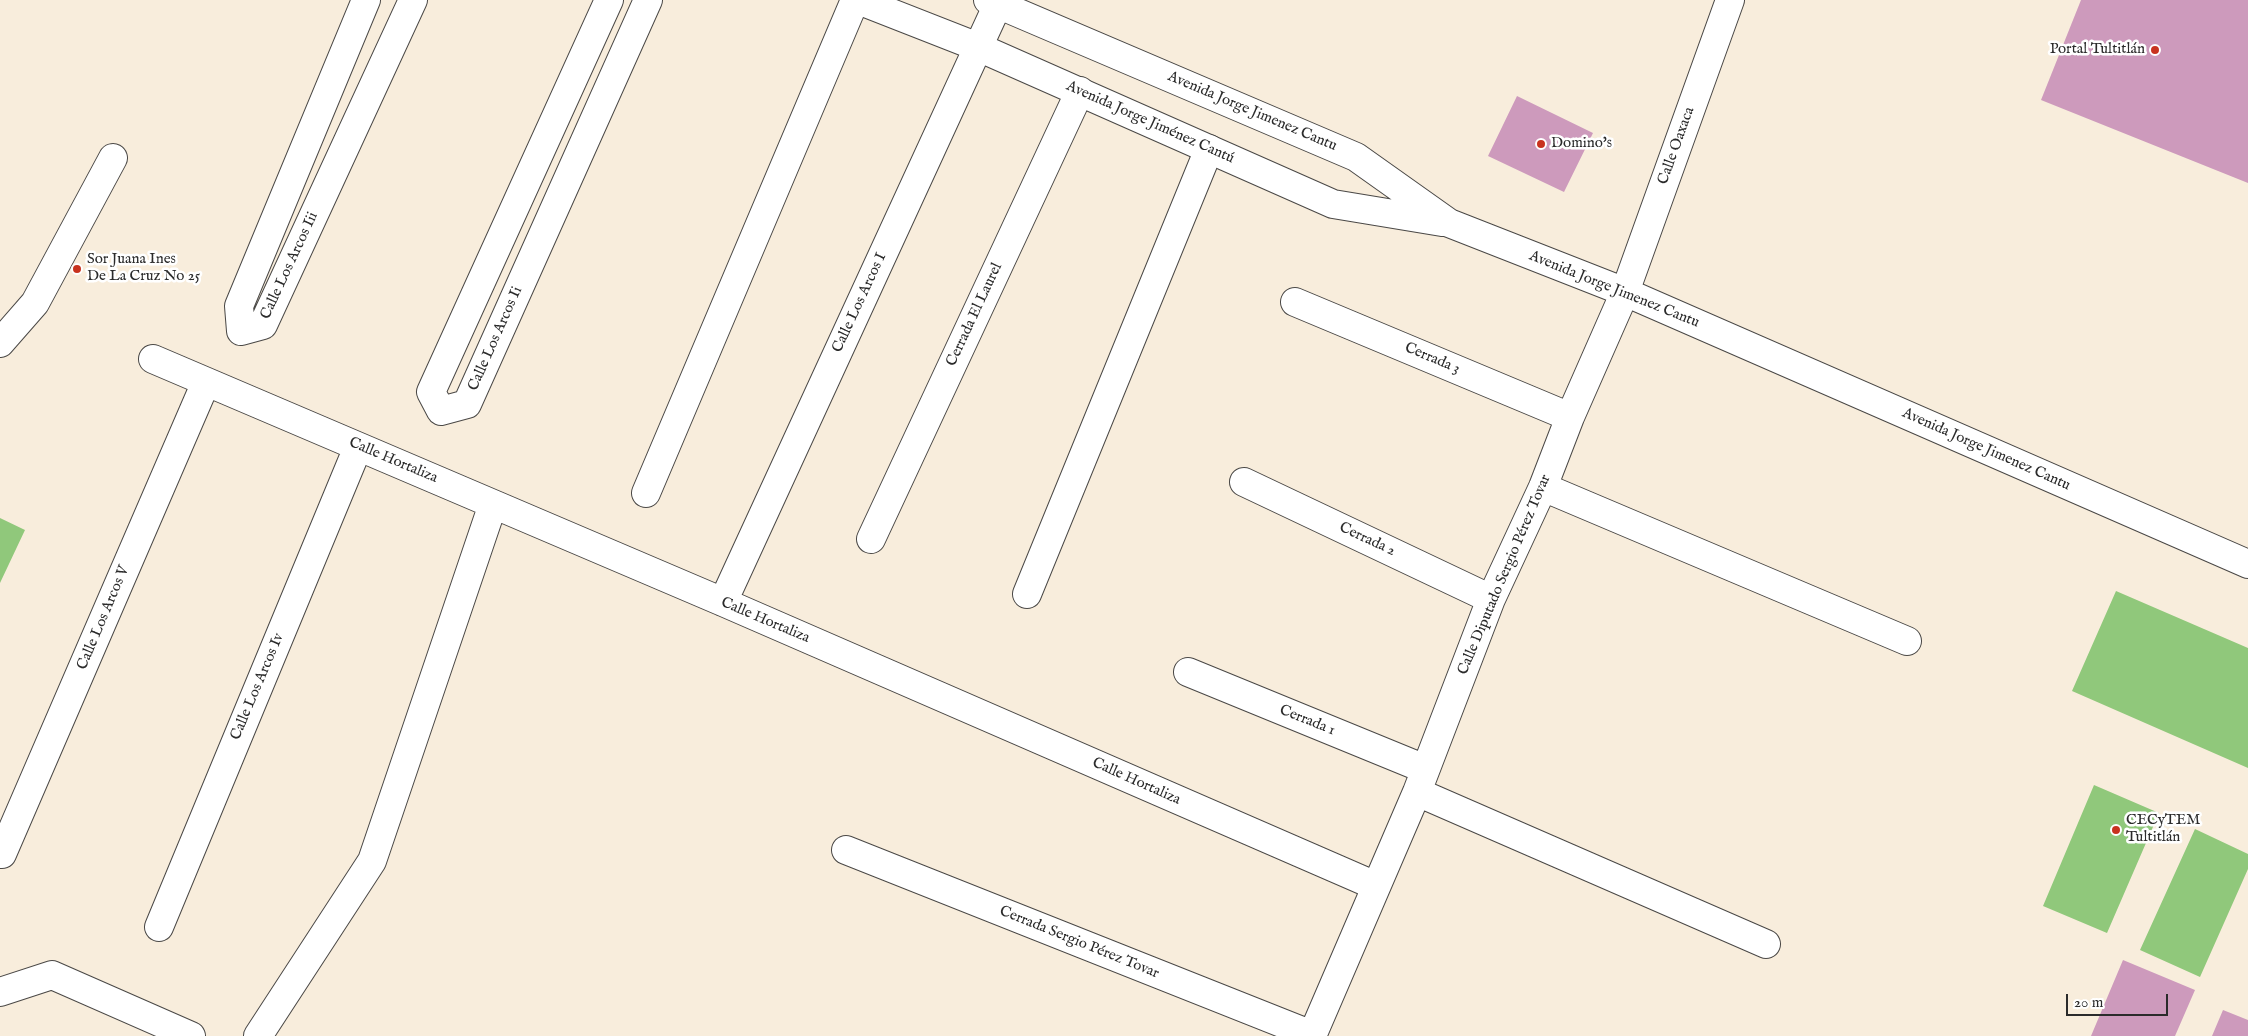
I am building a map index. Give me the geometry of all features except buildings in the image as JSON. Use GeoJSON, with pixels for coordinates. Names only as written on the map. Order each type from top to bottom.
{"type":"FeatureCollection","features":[{"type":"Feature","properties":{"kind":"street","name":"Calle Los Arcos Iii"},"geometry":{"type":"LineString","coordinates":[[366,0],[239,306],[242,331],[263,325],[413,0]]}},
{"type":"Feature","properties":{"kind":"street","name":"Calle Los Arcos Ii"},"geometry":{"type":"LineString","coordinates":[[609,0],[431,392],[441,412],[468,404],[648,0]]}},
{"type":"Feature","properties":{"kind":"street"},"geometry":{"type":"LineString","coordinates":[[646,494],[856,0]]}},
{"type":"Feature","properties":{"kind":"street","name":"Avenida Jorge Jiménez Cantú"},"geometry":{"type":"LineString","coordinates":[[856,0],[978,47],[1332,204],[1449,223]]}},
{"type":"Feature","properties":{"kind":"street","name":"Calle Oaxaca"},"geometry":{"type":"LineString","coordinates":[[1625,292],[1730,0]]}},
{"type":"Feature","properties":{"kind":"street","name":"Calle Los Arcos I"},"geometry":{"type":"LineString","coordinates":[[723,602],[978,47],[993,2]]}},
{"type":"Feature","properties":{"kind":"street","name":"Avenida Jorge Jimenez Cantu"},"geometry":{"type":"LineString","coordinates":[[993,2],[1356,157],[1449,223],[1625,292],[2248,564]]}},
{"type":"Feature","properties":{"kind":"street","name":"Cerrada El Laurel"},"geometry":{"type":"LineString","coordinates":[[871,539],[1080,91]]}},
{"type":"Feature","properties":{"kind":"street"},"geometry":{"type":"LineString","coordinates":[[317,118],[352,132]]}},
{"type":"Feature","properties":{"kind":"street"},"geometry":{"type":"LineString","coordinates":[[1027,594],[1209,149]]}},
{"type":"Feature","properties":{"kind":"street"},"geometry":{"type":"LineString","coordinates":[[0,343],[34,302],[113,158]]}},
{"type":"Feature","properties":{"kind":"street"},"geometry":{"type":"LineString","coordinates":[[522,192],[555,206]]}},
{"type":"Feature","properties":{"kind":"street","name":"Calle Diputado Sergio Pérez Tovar"},"geometry":{"type":"LineString","coordinates":[[1312,1036],[1421,781],[1491,599],[1543,487],[1570,417],[1625,292]]}},
{"type":"Feature","properties":{"kind":"street","name":"Cerrada 3"},"geometry":{"type":"LineString","coordinates":[[1295,302],[1570,417]]}},
{"type":"Feature","properties":{"kind":"street","name":"Calle Hortaliza"},"geometry":{"type":"LineString","coordinates":[[153,359],[723,602],[1376,886]]}},
{"type":"Feature","properties":{"kind":"street","name":"Calle Los Arcos V"},"geometry":{"type":"LineString","coordinates":[[2,854],[206,382]]}},
{"type":"Feature","properties":{"kind":"street","name":"Calle Los Arcos Iv"},"geometry":{"type":"LineString","coordinates":[[159,927],[358,447]]}},
{"type":"Feature","properties":{"kind":"street","name":"Cerrada 2"},"geometry":{"type":"LineString","coordinates":[[1244,482],[1491,599]]}},
{"type":"Feature","properties":{"kind":"street"},"geometry":{"type":"LineString","coordinates":[[1543,487],[1907,641]]}},
{"type":"Feature","properties":{"kind":"street"},"geometry":{"type":"LineString","coordinates":[[258,1036],[372,861],[493,504]]}},
{"type":"Feature","properties":{"kind":"street","name":"Cerrada 1"},"geometry":{"type":"LineString","coordinates":[[1188,672],[1766,944]]}},
{"type":"Feature","properties":{"kind":"street","name":"Cerrada Sergio Pérez Tovar"},"geometry":{"type":"LineString","coordinates":[[846,850],[1312,1036]]}},
{"type":"Feature","properties":{"kind":"street"},"geometry":{"type":"LineString","coordinates":[[0,992],[52,975],[191,1036]]}},
{"type":"Feature","properties":{"kind":"green space"},"geometry":{"type":"Polygon","coordinates":[[[0,518],[25,530],[0,583],[0,518]]]}},
{"type":"Feature","properties":{"kind":"green space"},"geometry":{"type":"Polygon","coordinates":[[[2116,591],[2248,648],[2248,768],[2072,691],[2116,591]]]}},
{"type":"Feature","properties":{"kind":"green space"},"geometry":{"type":"Polygon","coordinates":[[[2094,785],[2159,813],[2107,933],[2043,906],[2094,785]]]}},
{"type":"Feature","properties":{"kind":"green space"},"geometry":{"type":"Polygon","coordinates":[[[2195,829],[2248,854],[2248,869],[2200,977],[2140,950],[2195,829]]]}},
{"type":"Feature","properties":{"kind":"place","name":"Portal Tultitlán"},"geometry":{"type":"Point","coordinates":[2155,50]}},
{"type":"Feature","properties":{"kind":"place","name":"Domino's"},"geometry":{"type":"Point","coordinates":[1541,144]}},
{"type":"Feature","properties":{"kind":"place","name":"Sor Juana Ines De La Cruz No 25"},"geometry":{"type":"Point","coordinates":[77,269]}},
{"type":"Feature","properties":{"kind":"place","name":"CECyTEM Tultitlán"},"geometry":{"type":"Point","coordinates":[2116,830]}}]}
